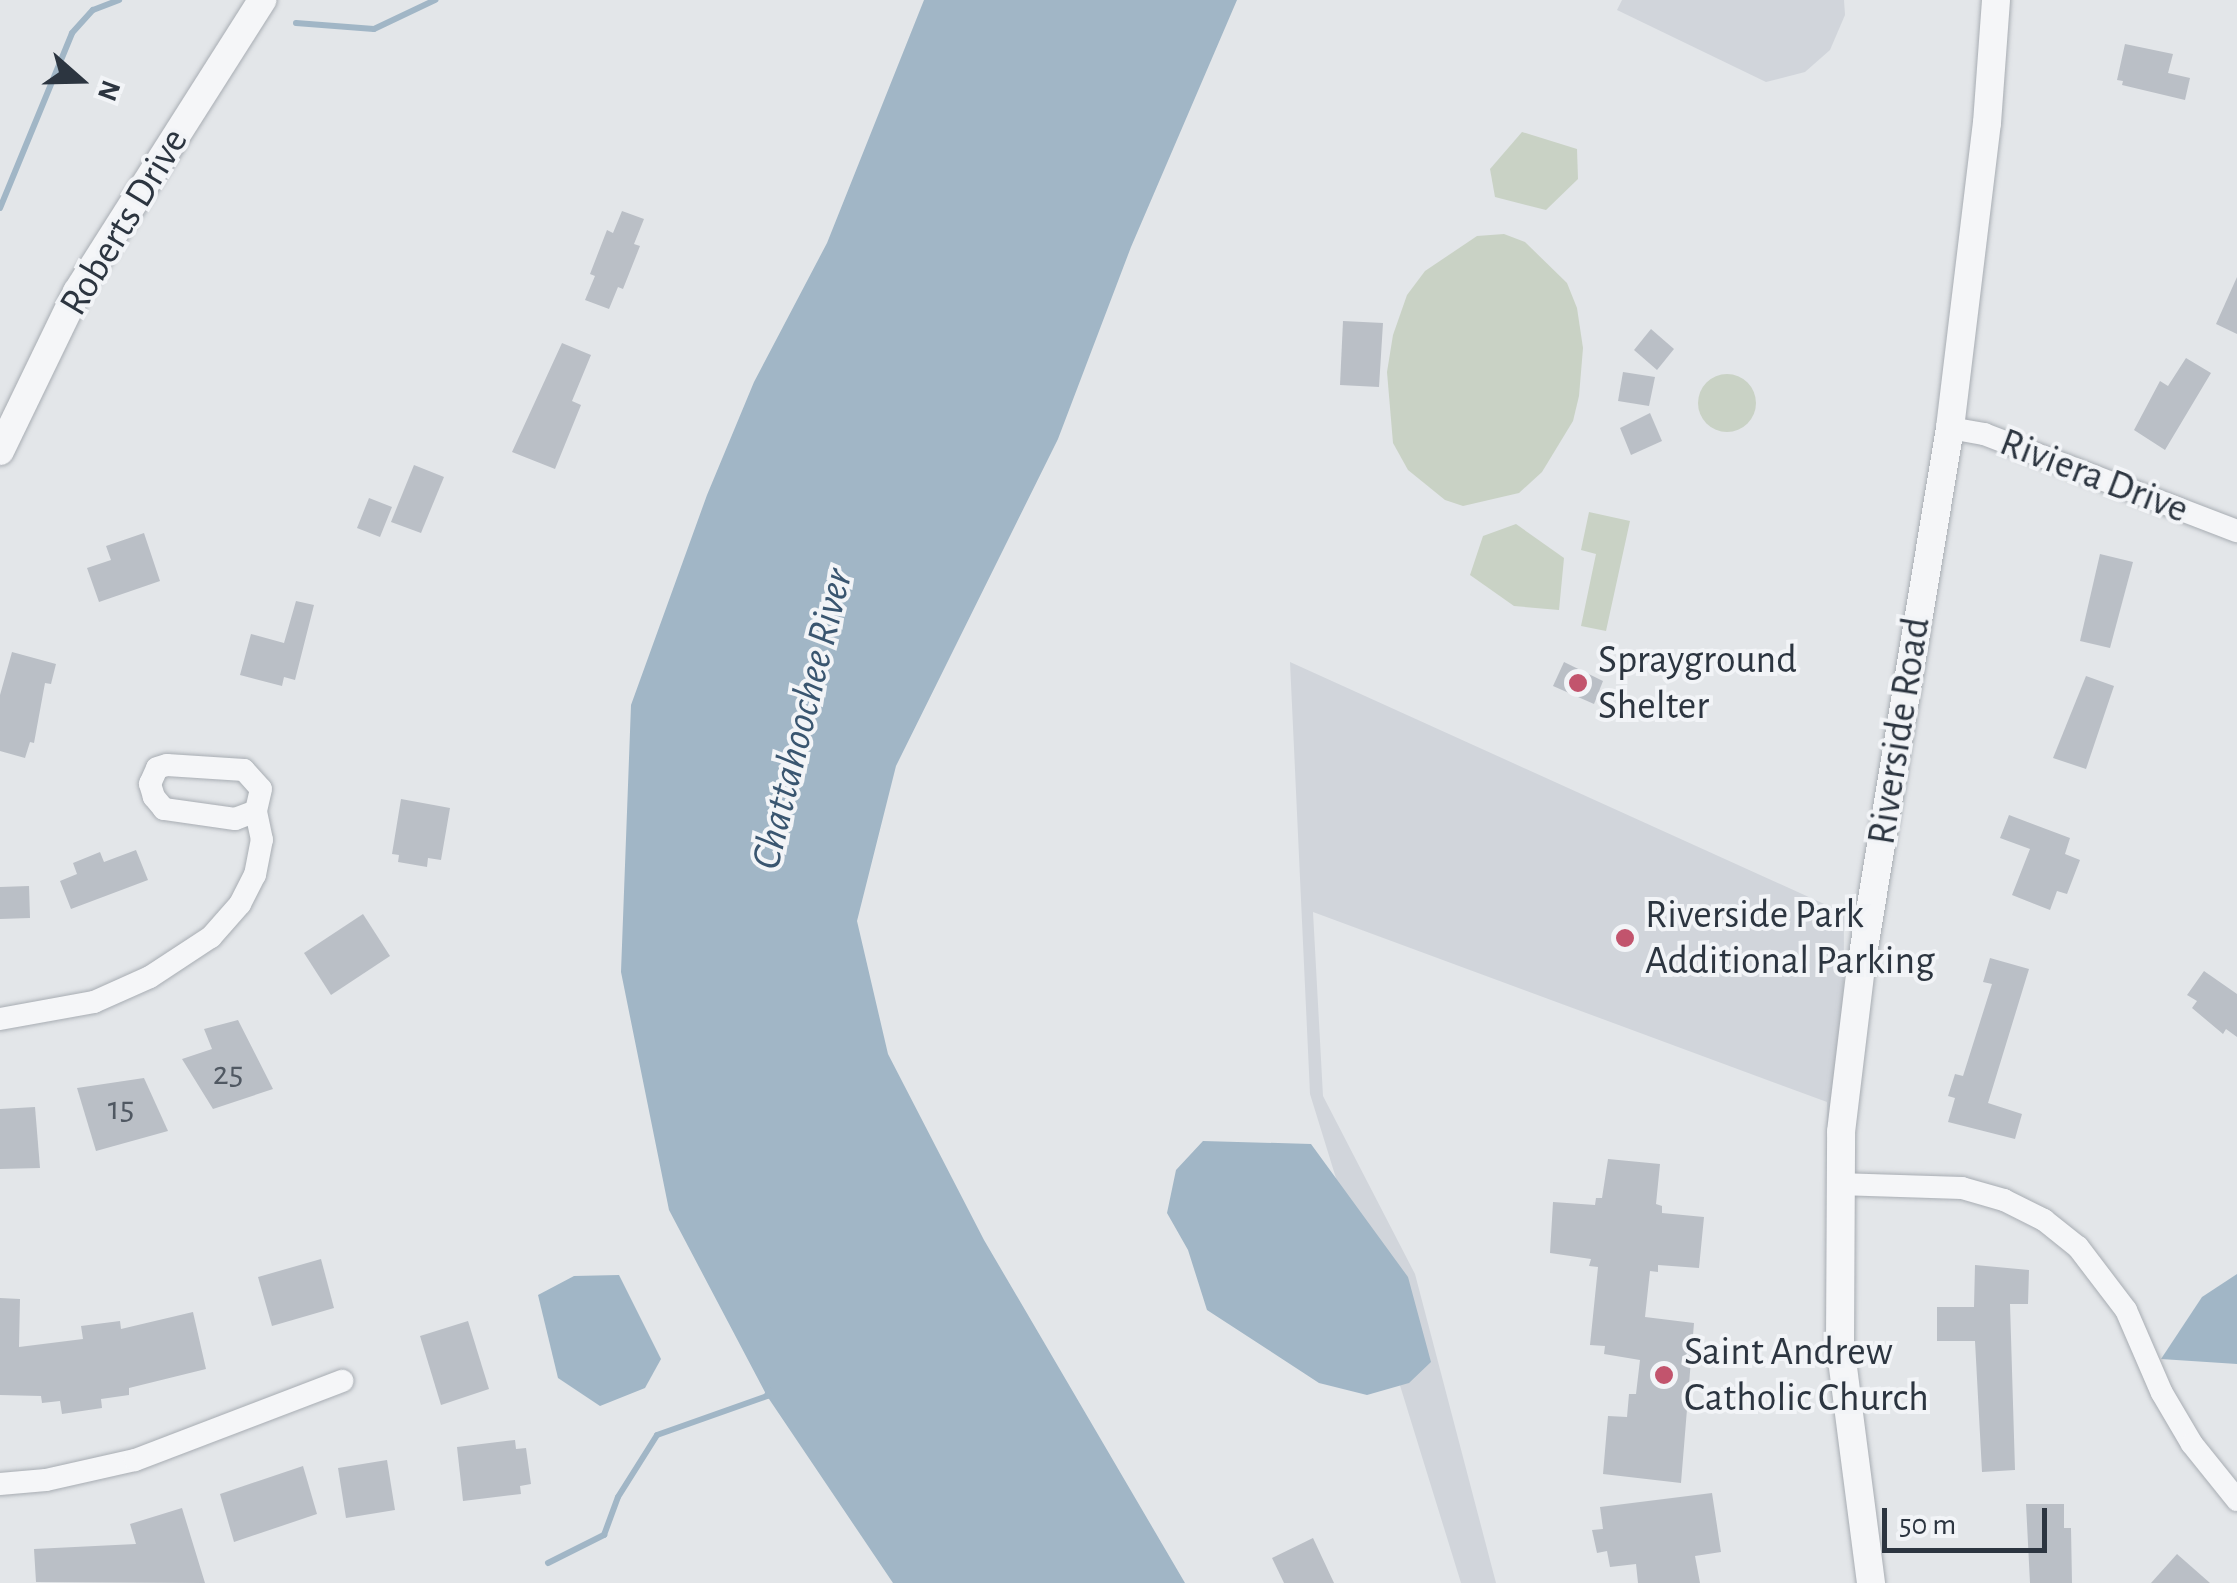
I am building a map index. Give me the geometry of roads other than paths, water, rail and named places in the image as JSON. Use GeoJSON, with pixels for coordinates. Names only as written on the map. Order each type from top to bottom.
{"type":"FeatureCollection","features":[{"type":"Feature","properties":{"kind":"street","name":"Roberts Drive"},"geometry":{"type":"LineString","coordinates":[[0,451],[77,292],[262,0]]}},
{"type":"Feature","properties":{"kind":"street","name":"Riverside Road"},"geometry":{"type":"LineString","coordinates":[[1871,1583],[1845,1399],[1838,1288],[1838,1184],[1860,966],[1950,428],[1985,142],[1996,0]]}},
{"type":"Feature","properties":{"kind":"street","name":"Riviera Drive"},"geometry":{"type":"LineString","coordinates":[[1950,428],[1984,434],[2237,531]]}},
{"type":"Feature","properties":{"kind":"street"},"geometry":{"type":"LineString","coordinates":[[0,1019],[94,1002],[150,977],[211,937],[240,904],[254,875],[262,840],[256,810]]}},
{"type":"Feature","properties":{"kind":"street"},"geometry":{"type":"LineString","coordinates":[[1838,1184],[1930,1185],[1972,1191],[2044,1220],[2078,1246],[2126,1310],[2162,1393],[2192,1444],[2237,1500]]}},
{"type":"Feature","properties":{"kind":"street"},"geometry":{"type":"LineString","coordinates":[[0,1484],[62,1477],[135,1460],[342,1381]]}},
{"type":"Feature","properties":{"kind":"water","name":"Chattahoochee River"},"geometry":{"type":"Polygon","coordinates":[[[924,0],[1237,0],[1131,247],[1058,439],[896,766],[857,921],[888,1054],[984,1240],[1185,1583],[893,1583],[767,1396],[669,1210],[621,972],[631,705],[707,495],[754,382],[827,243],[924,0]]]}},
{"type":"Feature","properties":{"kind":"water"},"geometry":{"type":"Polygon","coordinates":[[[1203,1141],[1311,1144],[1408,1277],[1431,1362],[1409,1383],[1367,1395],[1319,1383],[1207,1310],[1188,1250],[1167,1213],[1176,1170],[1203,1141]]]}},
{"type":"Feature","properties":{"kind":"water"},"geometry":{"type":"Polygon","coordinates":[[[2237,1274],[2237,1364],[2161,1359],[2202,1297],[2237,1274]]]}},
{"type":"Feature","properties":{"kind":"water"},"geometry":{"type":"Polygon","coordinates":[[[619,1275],[661,1359],[645,1388],[600,1406],[558,1378],[538,1295],[574,1276],[619,1275]]]}},
{"type":"Feature","properties":{"kind":"waterway"},"geometry":{"type":"LineString","coordinates":[[0,208],[72,33],[93,10],[119,0]]}},
{"type":"Feature","properties":{"kind":"waterway"},"geometry":{"type":"LineString","coordinates":[[296,23],[374,29],[435,0]]}},
{"type":"Feature","properties":{"kind":"waterway"},"geometry":{"type":"LineString","coordinates":[[548,1563],[604,1535],[618,1497],[657,1435],[767,1396],[769,1390]]}},
{"type":"Feature","properties":{"kind":"place","name":"Sprayground Shelter"},"geometry":{"type":"Point","coordinates":[1578,683]}},
{"type":"Feature","properties":{"kind":"place","name":"Riverside Park Additional Parking"},"geometry":{"type":"Point","coordinates":[1625,938]}},
{"type":"Feature","properties":{"kind":"place","name":"Saint Andrew Catholic Church"},"geometry":{"type":"Point","coordinates":[1664,1375]}}]}
